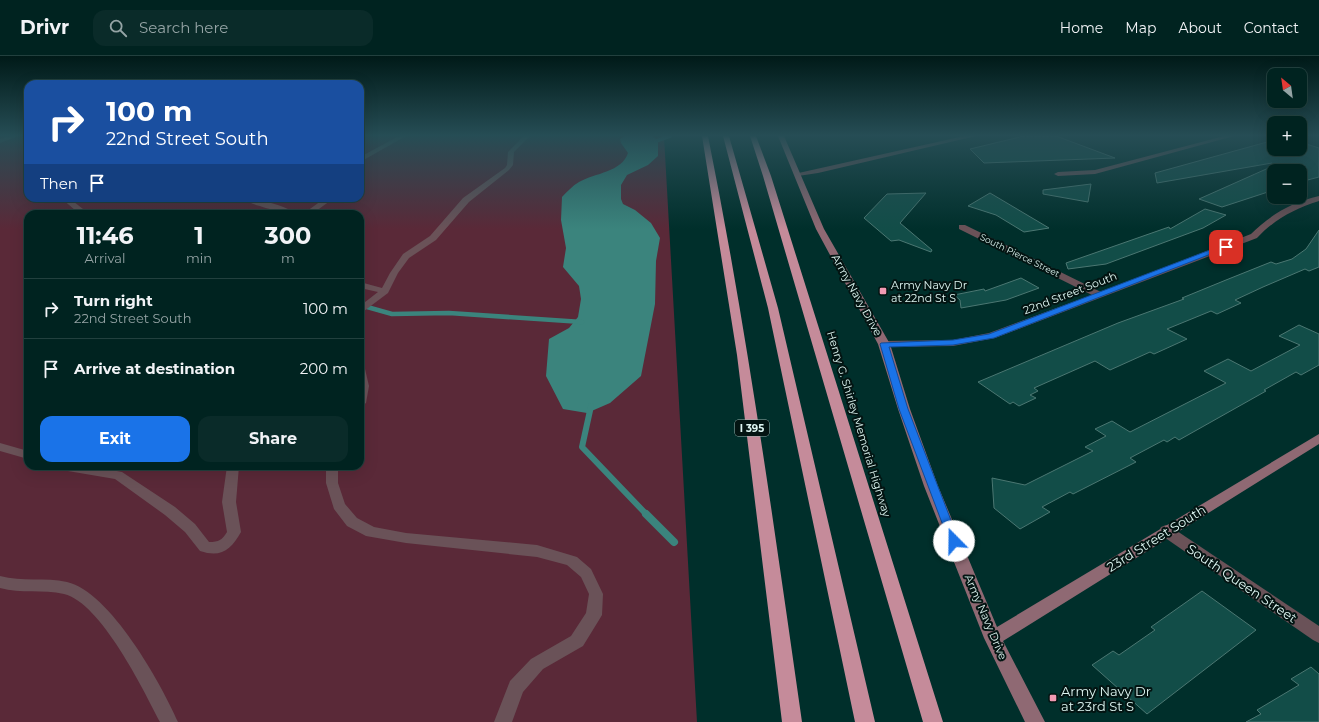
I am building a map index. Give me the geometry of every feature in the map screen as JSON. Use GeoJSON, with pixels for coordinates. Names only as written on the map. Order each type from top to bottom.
{"type":"FeatureCollection","features":[{"type":"Feature","properties":{"kind":"highway","name":"I 395"},"geometry":{"type":"LineString","coordinates":[[710,167],[732,290],[759,471],[792,722]]}},
{"type":"Feature","properties":{"kind":"highway"},"geometry":{"type":"LineString","coordinates":[[735,167],[774,308],[865,722]]}},
{"type":"Feature","properties":{"kind":"highway","name":"Henry G. Shirley Memorial Highway"},"geometry":{"type":"LineString","coordinates":[[764,167],[933,722]]}},
{"type":"Feature","properties":{"kind":"street","name":"Army Navy Drive"},"geometry":{"type":"LineString","coordinates":[[795,167],[820,229],[884,344],[904,409],[931,486],[993,638],[1035,722]]}},
{"type":"Feature","properties":{"kind":"street"},"geometry":{"type":"LineString","coordinates":[[798,174],[835,167]]}},
{"type":"Feature","properties":{"kind":"street"},"geometry":{"type":"LineString","coordinates":[[1058,174],[1095,172],[1114,167]]}},
{"type":"Feature","properties":{"kind":"street","name":"22nd Street South"},"geometry":{"type":"LineString","coordinates":[[884,344],[953,343],[991,336],[1254,236],[1268,221],[1286,209],[1319,198]]}},
{"type":"Feature","properties":{"kind":"street","name":"South Pierce Street"},"geometry":{"type":"LineString","coordinates":[[962,226],[1100,295]]}},
{"type":"Feature","properties":{"kind":"street","name":"23rd Street South"},"geometry":{"type":"LineString","coordinates":[[993,638],[1319,438]]}},
{"type":"Feature","properties":{"kind":"street","name":"South Queen Street"},"geometry":{"type":"LineString","coordinates":[[1166,532],[1319,635]]}},
{"type":"Feature","properties":{"kind":"lane"},"geometry":{"type":"LineString","coordinates":[[364,308],[385,291],[394,273],[406,256],[433,238],[466,200],[508,167]]}},
{"type":"Feature","properties":{"kind":"lane"},"geometry":{"type":"LineString","coordinates":[[69,202],[78,210]]}},
{"type":"Feature","properties":{"kind":"lane"},"geometry":{"type":"LineString","coordinates":[[254,202],[277,207],[283,210]]}},
{"type":"Feature","properties":{"kind":"lane"},"geometry":{"type":"LineString","coordinates":[[313,210],[324,202]]}},
{"type":"Feature","properties":{"kind":"lane"},"geometry":{"type":"LineString","coordinates":[[364,286],[385,291]]}},
{"type":"Feature","properties":{"kind":"lane"},"geometry":{"type":"LineString","coordinates":[[0,446],[24,454]]}},
{"type":"Feature","properties":{"kind":"lane"},"geometry":{"type":"LineString","coordinates":[[87,470],[118,475],[170,511],[190,528],[205,547],[218,548],[228,542],[234,532],[229,502],[233,470]]}},
{"type":"Feature","properties":{"kind":"lane"},"geometry":{"type":"LineString","coordinates":[[332,470],[332,483],[339,506],[352,522],[371,532],[406,538],[536,551],[572,561],[586,573],[596,594],[594,615],[577,641],[537,664],[516,687],[503,722]]}},
{"type":"Feature","properties":{"kind":"lane"},"geometry":{"type":"LineString","coordinates":[[0,582],[68,588],[80,594],[92,604],[116,633],[138,666],[168,722]]}},
{"type":"Feature","properties":{"kind":"shaded area"},"geometry":{"type":"Polygon","coordinates":[[[0,167],[24,167],[24,202],[364,202],[364,167],[666,167],[697,722],[0,722],[0,167]]]}},
{"type":"Feature","properties":{"kind":"water"},"geometry":{"type":"Polygon","coordinates":[[[644,167],[627,175],[621,185],[621,199],[623,204],[635,210],[651,223],[660,238],[656,261],[655,304],[641,376],[610,403],[587,413],[563,409],[546,376],[549,339],[569,328],[578,317],[581,299],[579,286],[563,267],[566,248],[561,220],[562,197],[579,182],[614,168],[644,167]]]}},
{"type":"Feature","properties":{"kind":"building"},"geometry":{"type":"Polygon","coordinates":[[[1176,167],[1249,167],[1157,183],[1155,173],[1176,167]]]}},
{"type":"Feature","properties":{"kind":"building"},"geometry":{"type":"Polygon","coordinates":[[[1307,167],[1319,167],[1319,177],[1307,180],[1307,167]]]}},
{"type":"Feature","properties":{"kind":"building"},"geometry":{"type":"Polygon","coordinates":[[[1267,169],[1267,192],[1222,207],[1199,199],[1267,169]]]}},
{"type":"Feature","properties":{"kind":"building"},"geometry":{"type":"Polygon","coordinates":[[[1091,184],[1088,202],[1043,194],[1043,190],[1091,184]]]}},
{"type":"Feature","properties":{"kind":"building"},"geometry":{"type":"Polygon","coordinates":[[[926,193],[900,223],[932,250],[931,252],[899,240],[891,241],[864,218],[887,194],[926,193]]]}},
{"type":"Feature","properties":{"kind":"building"},"geometry":{"type":"Polygon","coordinates":[[[990,193],[1049,228],[1024,232],[996,215],[968,206],[990,193]]]}},
{"type":"Feature","properties":{"kind":"building"},"geometry":{"type":"Polygon","coordinates":[[[1205,209],[1226,215],[1203,228],[1106,264],[1068,269],[1066,263],[1169,227],[1170,229],[1205,209]]]}},
{"type":"Feature","properties":{"kind":"building"},"geometry":{"type":"Polygon","coordinates":[[[1319,230],[1319,267],[1309,271],[1305,269],[1263,287],[1235,300],[1241,303],[1217,314],[1211,311],[1167,329],[1187,339],[1154,354],[1150,352],[1110,370],[1095,361],[1034,388],[1038,391],[1030,395],[1036,398],[1019,406],[1013,402],[1010,404],[978,382],[1118,323],[1184,299],[1182,298],[1271,262],[1276,264],[1292,259],[1306,249],[1319,230]]]}},
{"type":"Feature","properties":{"kind":"building"},"geometry":{"type":"Polygon","coordinates":[[[1021,278],[1039,288],[1006,300],[961,308],[960,300],[954,295],[984,289],[985,291],[1021,278]]]}},
{"type":"Feature","properties":{"kind":"building"},"geometry":{"type":"Polygon","coordinates":[[[1299,325],[1319,334],[1319,365],[1301,375],[1296,372],[1264,390],[1266,391],[1179,440],[1175,437],[1167,442],[1164,440],[1130,458],[1136,462],[1073,494],[1070,492],[1042,507],[1050,512],[1020,529],[994,508],[992,478],[1025,485],[1093,451],[1085,447],[1106,436],[1095,429],[1112,421],[1130,432],[1226,383],[1204,371],[1228,359],[1251,371],[1300,345],[1279,336],[1299,325]]]}},
{"type":"Feature","properties":{"kind":"building"},"geometry":{"type":"Polygon","coordinates":[[[1202,591],[1256,630],[1147,714],[1092,665],[1113,651],[1119,655],[1155,630],[1151,627],[1202,591]]]}},
{"type":"Feature","properties":{"kind":"building"},"geometry":{"type":"Polygon","coordinates":[[[1311,667],[1319,674],[1319,722],[1246,722],[1261,714],[1257,710],[1299,685],[1291,679],[1311,667]]]}},
{"type":"Feature","properties":{"kind":"waterway"},"geometry":{"type":"LineString","coordinates":[[364,306],[392,314],[449,313],[582,322]]}},
{"type":"Feature","properties":{"kind":"waterway"},"geometry":{"type":"LineString","coordinates":[[591,406],[582,447],[647,515]]}},
{"type":"Feature","properties":{"kind":"waterway"},"geometry":{"type":"LineString","coordinates":[[647,515],[674,542]]}},
{"type":"Feature","properties":{"kind":"place","name":"Army Navy Dr at 22nd St S"},"geometry":{"type":"Point","coordinates":[883,291]}},
{"type":"Feature","properties":{"kind":"place","name":"Army Navy Dr at 23rd St S"},"geometry":{"type":"Point","coordinates":[1053,698]}},
{"type":"Feature","properties":{"kind":"route"},"geometry":{"type":"LineString","coordinates":[[954,541],[931,486],[904,409],[884,344],[953,343],[991,336],[1226,247]]}}]}
